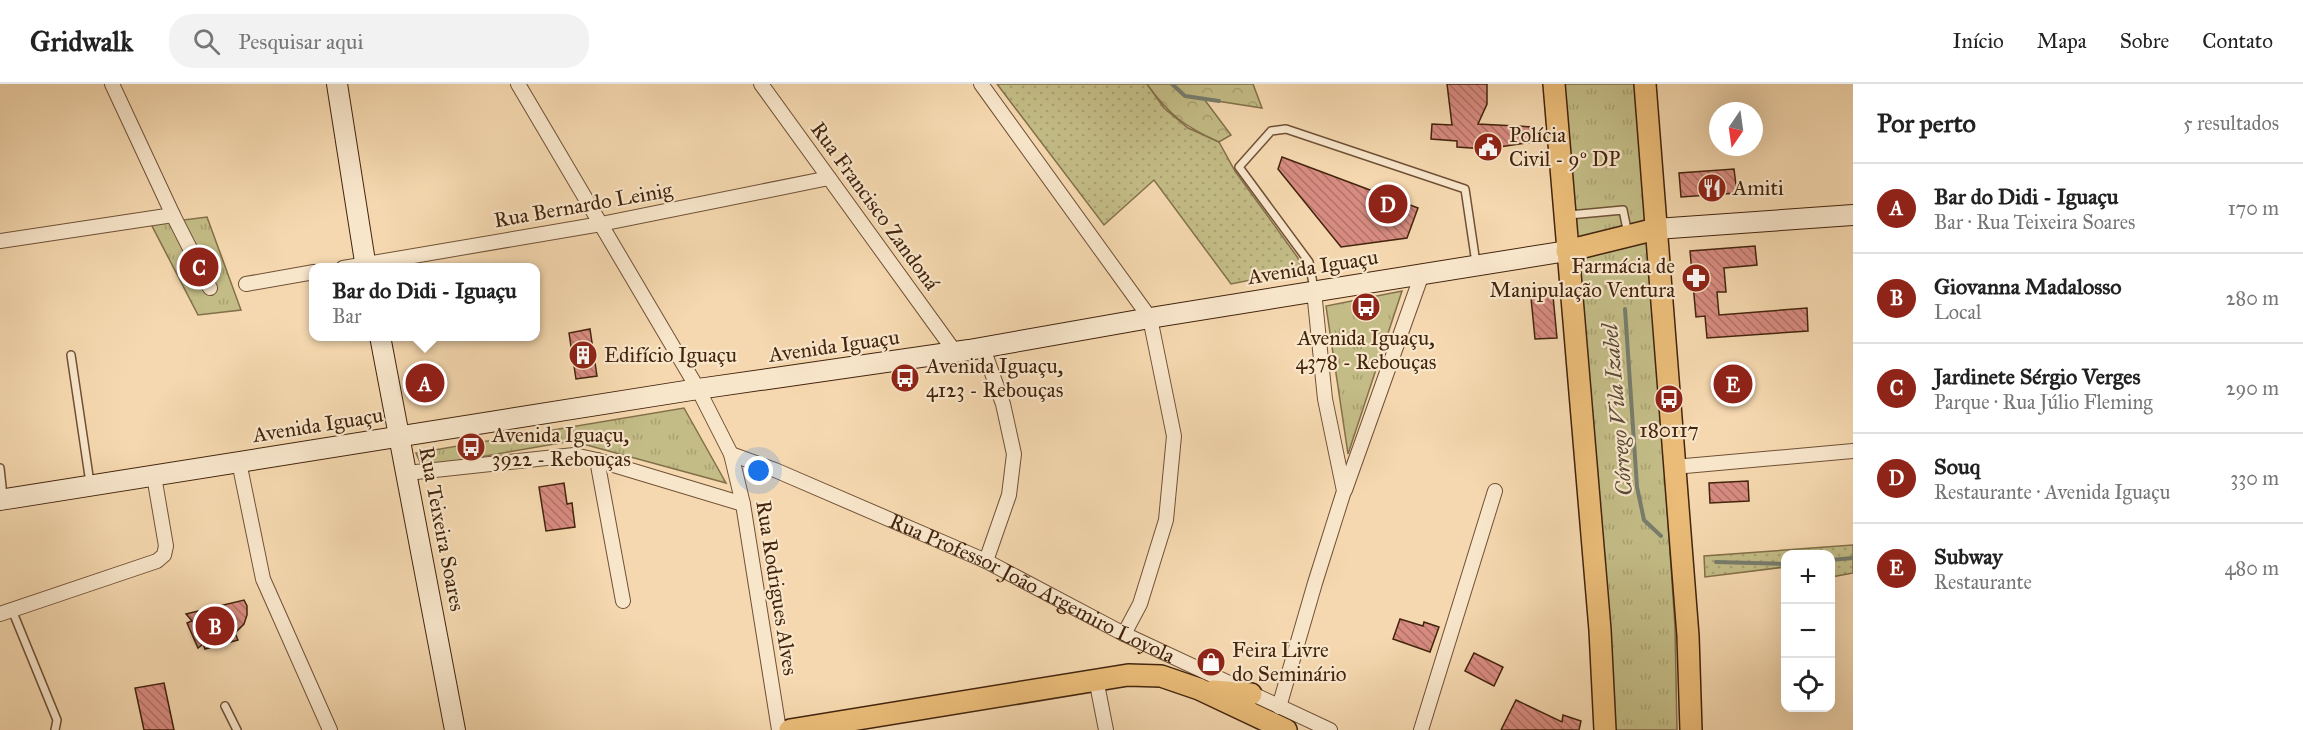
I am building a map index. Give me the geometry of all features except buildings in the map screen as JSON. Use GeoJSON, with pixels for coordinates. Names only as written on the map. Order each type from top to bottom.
{"type":"FeatureCollection","features":[{"type":"Feature","properties":{"kind":"main road"},"geometry":{"type":"LineString","coordinates":[[337,84],[366,263]]}},
{"type":"Feature","properties":{"kind":"main road"},"geometry":{"type":"LineString","coordinates":[[1554,84],[1600,630],[1605,730]]}},
{"type":"Feature","properties":{"kind":"main road"},"geometry":{"type":"LineString","coordinates":[[1645,84],[1688,636],[1691,730]]}},
{"type":"Feature","properties":{"kind":"main road"},"geometry":{"type":"LineString","coordinates":[[1568,251],[1656,229],[1853,215]]}},
{"type":"Feature","properties":{"kind":"main road","name":"Avenida Iguaçu"},"geometry":{"type":"LineString","coordinates":[[2,499],[698,389],[983,348],[1150,318],[1568,251]]}},
{"type":"Feature","properties":{"kind":"main road","name":"Rua Teixeira Soares"},"geometry":{"type":"LineString","coordinates":[[381,341],[455,730]]}},
{"type":"Feature","properties":{"kind":"main road","name":"Rua Professor João Argemiro Loyola"},"geometry":{"type":"LineString","coordinates":[[790,730],[1128,675],[1161,676],[1199,689],[1286,730]]}},
{"type":"Feature","properties":{"kind":"main road"},"geometry":{"type":"LineString","coordinates":[[1199,689],[1251,694]]}},
{"type":"Feature","properties":{"kind":"street"},"geometry":{"type":"LineString","coordinates":[[112,84],[172,215],[210,288]]}},
{"type":"Feature","properties":{"kind":"street","name":"Rua Rodrigues Alves"},"geometry":{"type":"LineString","coordinates":[[518,84],[698,389],[731,454],[743,504],[779,730]]}},
{"type":"Feature","properties":{"kind":"street","name":"Rua Francisco Zandoná"},"geometry":{"type":"LineString","coordinates":[[761,84],[955,352]]}},
{"type":"Feature","properties":{"kind":"street"},"geometry":{"type":"LineString","coordinates":[[981,84],[1150,318],[1174,436],[1166,520],[1140,604],[1124,634]]}},
{"type":"Feature","properties":{"kind":"street","name":"Rua Bernardo Leinig"},"geometry":{"type":"LineString","coordinates":[[383,263],[601,224],[829,178]]}},
{"type":"Feature","properties":{"kind":"street"},"geometry":{"type":"LineString","coordinates":[[0,241],[172,215]]}},
{"type":"Feature","properties":{"kind":"street"},"geometry":{"type":"LineString","coordinates":[[246,284],[309,273]]}},
{"type":"Feature","properties":{"kind":"street"},"geometry":{"type":"LineString","coordinates":[[1279,707],[1344,491],[1422,274]]}},
{"type":"Feature","properties":{"kind":"street"},"geometry":{"type":"LineString","coordinates":[[1314,291],[1325,399],[1344,491]]}},
{"type":"Feature","properties":{"kind":"street"},"geometry":{"type":"LineString","coordinates":[[983,348],[1003,404],[1014,454],[1009,495],[986,561]]}},
{"type":"Feature","properties":{"kind":"street"},"geometry":{"type":"LineString","coordinates":[[1674,467],[1853,450]]}},
{"type":"Feature","properties":{"kind":"street","name":"Rua Professor João Argemiro Loyola"},"geometry":{"type":"LineString","coordinates":[[731,454],[775,470],[986,561],[1124,634],[1330,730]]}},
{"type":"Feature","properties":{"kind":"street"},"geometry":{"type":"LineString","coordinates":[[407,473],[574,455],[743,504]]}},
{"type":"Feature","properties":{"kind":"street"},"geometry":{"type":"LineString","coordinates":[[597,460],[623,602]]}},
{"type":"Feature","properties":{"kind":"street"},"geometry":{"type":"LineString","coordinates":[[239,462],[262,579],[330,730]]}},
{"type":"Feature","properties":{"kind":"street"},"geometry":{"type":"LineString","coordinates":[[6,612],[157,561],[164,555],[166,546],[154,476]]}},
{"type":"Feature","properties":{"kind":"street"},"geometry":{"type":"LineString","coordinates":[[1421,730],[1495,491]]}},
{"type":"Feature","properties":{"kind":"street"},"geometry":{"type":"LineString","coordinates":[[1096,679],[1106,730]]}},
{"type":"Feature","properties":{"kind":"lane"},"geometry":{"type":"LineString","coordinates":[[1314,291],[1309,262],[1239,166],[1271,131],[1286,129],[1465,189],[1477,266]]}},
{"type":"Feature","properties":{"kind":"lane"},"geometry":{"type":"LineString","coordinates":[[1564,216],[1623,210],[1628,237]]}},
{"type":"Feature","properties":{"kind":"lane"},"geometry":{"type":"LineString","coordinates":[[71,355],[90,486]]}},
{"type":"Feature","properties":{"kind":"lane"},"geometry":{"type":"LineString","coordinates":[[0,468],[2,499]]}},
{"type":"Feature","properties":{"kind":"lane"},"geometry":{"type":"LineString","coordinates":[[6,612],[57,720],[55,730]]}},
{"type":"Feature","properties":{"kind":"lane"},"geometry":{"type":"LineString","coordinates":[[225,706],[237,730]]}},
{"type":"Feature","properties":{"kind":"green space"},"geometry":{"type":"Polygon","coordinates":[[[997,84],[1147,84],[1164,108],[1188,128],[1219,142],[1235,171],[1298,258],[1301,270],[1231,284],[1154,180],[1104,225],[997,84]]]}},
{"type":"Feature","properties":{"kind":"green space"},"geometry":{"type":"Polygon","coordinates":[[[1147,84],[1253,84],[1262,108],[1204,99],[1231,135],[1219,142],[1178,119],[1147,84]]]}},
{"type":"Feature","properties":{"kind":"green space"},"geometry":{"type":"Polygon","coordinates":[[[1557,84],[1639,84],[1675,627],[1677,730],[1615,730],[1557,84]]]}},
{"type":"Feature","properties":{"kind":"green space"},"geometry":{"type":"Polygon","coordinates":[[[207,217],[241,310],[198,315],[151,224],[207,217]]]}},
{"type":"Feature","properties":{"kind":"green space"},"geometry":{"type":"Polygon","coordinates":[[[1402,291],[1348,454],[1326,306],[1402,291]]]}},
{"type":"Feature","properties":{"kind":"green space"},"geometry":{"type":"Polygon","coordinates":[[[684,408],[726,483],[572,441],[422,467],[416,453],[684,408]]]}},
{"type":"Feature","properties":{"kind":"green space"},"geometry":{"type":"Polygon","coordinates":[[[1853,545],[1853,573],[1835,576],[1835,550],[1785,550],[1853,545]]]}},
{"type":"Feature","properties":{"kind":"green space"},"geometry":{"type":"Polygon","coordinates":[[[1781,550],[1781,568],[1705,577],[1704,556],[1781,550]]]}},
{"type":"Feature","properties":{"kind":"waterway","name":"Córrego Vila Izabel"},"geometry":{"type":"LineString","coordinates":[[1172,84],[1185,96],[1219,101]]}},
{"type":"Feature","properties":{"kind":"waterway","name":"Córrego Vila Izabel"},"geometry":{"type":"LineString","coordinates":[[1625,309],[1637,487],[1644,520],[1661,536]]}},
{"type":"Feature","properties":{"kind":"waterway","name":"Córrego Vila Izabel"},"geometry":{"type":"LineString","coordinates":[[1835,560],[1853,558]]}},
{"type":"Feature","properties":{"kind":"waterway","name":"Córrego Vila Izabel"},"geometry":{"type":"LineString","coordinates":[[1716,562],[1781,564]]}},
{"type":"Feature","properties":{"kind":"place","name":"Polícia Civil - 9º DP"},"geometry":{"type":"Point","coordinates":[1488,147]}},
{"type":"Feature","properties":{"kind":"place","name":"Amiti"},"geometry":{"type":"Point","coordinates":[1712,188]}},
{"type":"Feature","properties":{"kind":"place","name":"Souq"},"geometry":{"type":"Point","coordinates":[1388,204]}},
{"type":"Feature","properties":{"kind":"place","name":"Jardinete Sérgio Verges"},"geometry":{"type":"Point","coordinates":[199,267]}},
{"type":"Feature","properties":{"kind":"place","name":"Farmácia de Manipulação Ventura"},"geometry":{"type":"Point","coordinates":[1696,278]}},
{"type":"Feature","properties":{"kind":"place","name":"Avenida Iguaçu, 4378 - Rebouças"},"geometry":{"type":"Point","coordinates":[1366,307]}},
{"type":"Feature","properties":{"kind":"place","name":"Edifício Iguaçu"},"geometry":{"type":"Point","coordinates":[583,355]}},
{"type":"Feature","properties":{"kind":"place","name":"Avenida Iguaçu, 4123 - Rebouças"},"geometry":{"type":"Point","coordinates":[905,378]}},
{"type":"Feature","properties":{"kind":"place","name":"Bar do Didi - Iguaçu"},"geometry":{"type":"Point","coordinates":[425,383]}},
{"type":"Feature","properties":{"kind":"place","name":"Subway"},"geometry":{"type":"Point","coordinates":[1733,384]}},
{"type":"Feature","properties":{"kind":"place","name":"180117"},"geometry":{"type":"Point","coordinates":[1669,399]}},
{"type":"Feature","properties":{"kind":"place","name":"Avenida Iguaçu, 3922 - Rebouças"},"geometry":{"type":"Point","coordinates":[471,447]}},
{"type":"Feature","properties":{"kind":"place","name":"Giovanna Madalosso"},"geometry":{"type":"Point","coordinates":[215,626]}},
{"type":"Feature","properties":{"kind":"place","name":"Feira Livre do Seminário"},"geometry":{"type":"Point","coordinates":[1211,662]}}]}
